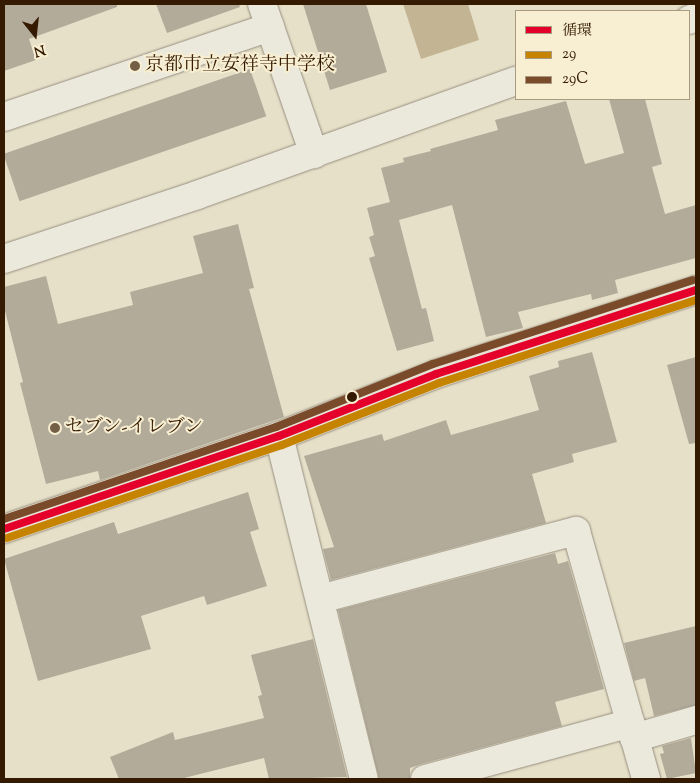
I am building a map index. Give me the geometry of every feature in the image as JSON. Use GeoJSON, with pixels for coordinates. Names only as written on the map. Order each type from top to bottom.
{"type":"FeatureCollection","features":[{"type":"Feature","properties":{"kind":"main road"},"geometry":{"type":"LineString","coordinates":[[4,530],[278,436],[436,374],[696,290]]}},
{"type":"Feature","properties":{"kind":"street"},"geometry":{"type":"LineString","coordinates":[[4,117],[266,16],[314,154]]}},
{"type":"Feature","properties":{"kind":"street"},"geometry":{"type":"LineString","coordinates":[[4,259],[314,154],[515,81]]}},
{"type":"Feature","properties":{"kind":"street"},"geometry":{"type":"LineString","coordinates":[[278,436],[364,779]]}},
{"type":"Feature","properties":{"kind":"street"},"geometry":{"type":"LineString","coordinates":[[320,599],[576,531],[646,779]]}},
{"type":"Feature","properties":{"kind":"street"},"geometry":{"type":"LineString","coordinates":[[425,779],[633,731],[696,720]]}},
{"type":"Feature","properties":{"kind":"shaded area"},"geometry":{"type":"Polygon","coordinates":[[[403,4],[468,4],[479,40],[421,59],[403,4]]]}},
{"type":"Feature","properties":{"kind":"building"},"geometry":{"type":"Polygon","coordinates":[[[4,4],[117,4],[117,7],[29,39],[36,60],[4,71],[4,4]]]}},
{"type":"Feature","properties":{"kind":"building"},"geometry":{"type":"Polygon","coordinates":[[[156,4],[239,4],[240,7],[167,33],[156,4]]]}},
{"type":"Feature","properties":{"kind":"building"},"geometry":{"type":"Polygon","coordinates":[[[303,4],[366,4],[387,72],[330,90],[303,4]]]}},
{"type":"Feature","properties":{"kind":"building"},"geometry":{"type":"Polygon","coordinates":[[[250,69],[266,116],[19,201],[4,154],[250,69]]]}},
{"type":"Feature","properties":{"kind":"building"},"geometry":{"type":"Polygon","coordinates":[[[609,100],[645,100],[662,164],[652,167],[665,214],[696,205],[696,258],[615,280],[618,293],[592,300],[591,294],[518,312],[523,328],[486,337],[452,205],[399,220],[422,309],[426,308],[434,341],[397,351],[369,258],[375,256],[369,237],[374,235],[367,208],[390,202],[381,168],[404,162],[403,158],[431,151],[430,149],[498,130],[495,120],[566,101],[585,164],[624,153],[609,100]]]}},
{"type":"Feature","properties":{"kind":"building"},"geometry":{"type":"Polygon","coordinates":[[[238,224],[254,288],[249,289],[284,417],[100,480],[98,471],[46,484],[20,383],[23,382],[4,307],[4,287],[46,276],[58,324],[133,305],[130,292],[203,273],[193,236],[238,224]]]}},
{"type":"Feature","properties":{"kind":"building"},"geometry":{"type":"Polygon","coordinates":[[[592,352],[617,442],[572,454],[574,462],[532,474],[546,523],[331,580],[323,549],[334,547],[304,456],[382,434],[384,441],[446,420],[451,435],[539,410],[529,376],[559,367],[558,361],[592,352]]]}},
{"type":"Feature","properties":{"kind":"building"},"geometry":{"type":"Polygon","coordinates":[[[696,357],[696,443],[689,444],[667,365],[696,357]]]}},
{"type":"Feature","properties":{"kind":"building"},"geometry":{"type":"Polygon","coordinates":[[[248,492],[259,529],[250,532],[267,586],[207,605],[204,596],[141,616],[151,649],[38,681],[4,559],[114,522],[118,534],[248,492]]]}},
{"type":"Feature","properties":{"kind":"building"},"geometry":{"type":"Polygon","coordinates":[[[555,553],[558,564],[568,561],[604,689],[555,702],[562,726],[421,764],[410,768],[410,779],[379,779],[338,610],[555,553]]]}},
{"type":"Feature","properties":{"kind":"building"},"geometry":{"type":"Polygon","coordinates":[[[696,626],[696,705],[654,716],[645,678],[634,681],[624,643],[696,626]]]}},
{"type":"Feature","properties":{"kind":"building"},"geometry":{"type":"Polygon","coordinates":[[[313,639],[347,777],[269,779],[264,758],[180,779],[119,779],[110,757],[173,732],[175,740],[264,718],[258,696],[262,695],[251,655],[313,639]]]}},
{"type":"Feature","properties":{"kind":"building"},"geometry":{"type":"Polygon","coordinates":[[[691,738],[696,773],[667,779],[660,754],[664,753],[662,746],[691,738]]]}},
{"type":"Feature","properties":{"kind":"transit line","name":"29C"},"geometry":{"type":"LineString","coordinates":[[4,519],[276,427],[433,364],[693,280]]}},
{"type":"Feature","properties":{"kind":"transit line","name":"循環"},"geometry":{"type":"LineString","coordinates":[[4,529],[279,436],[436,374],[696,290]]}},
{"type":"Feature","properties":{"kind":"transit line","name":"29"},"geometry":{"type":"LineString","coordinates":[[7,538],[282,445],[439,383],[696,300]]}},
{"type":"Feature","properties":{"kind":"place","name":"京都市立安祥寺中学校"},"geometry":{"type":"Point","coordinates":[135,66]}},
{"type":"Feature","properties":{"kind":"place","name":"セブン-イレブン"},"geometry":{"type":"Point","coordinates":[55,428]}}]}
